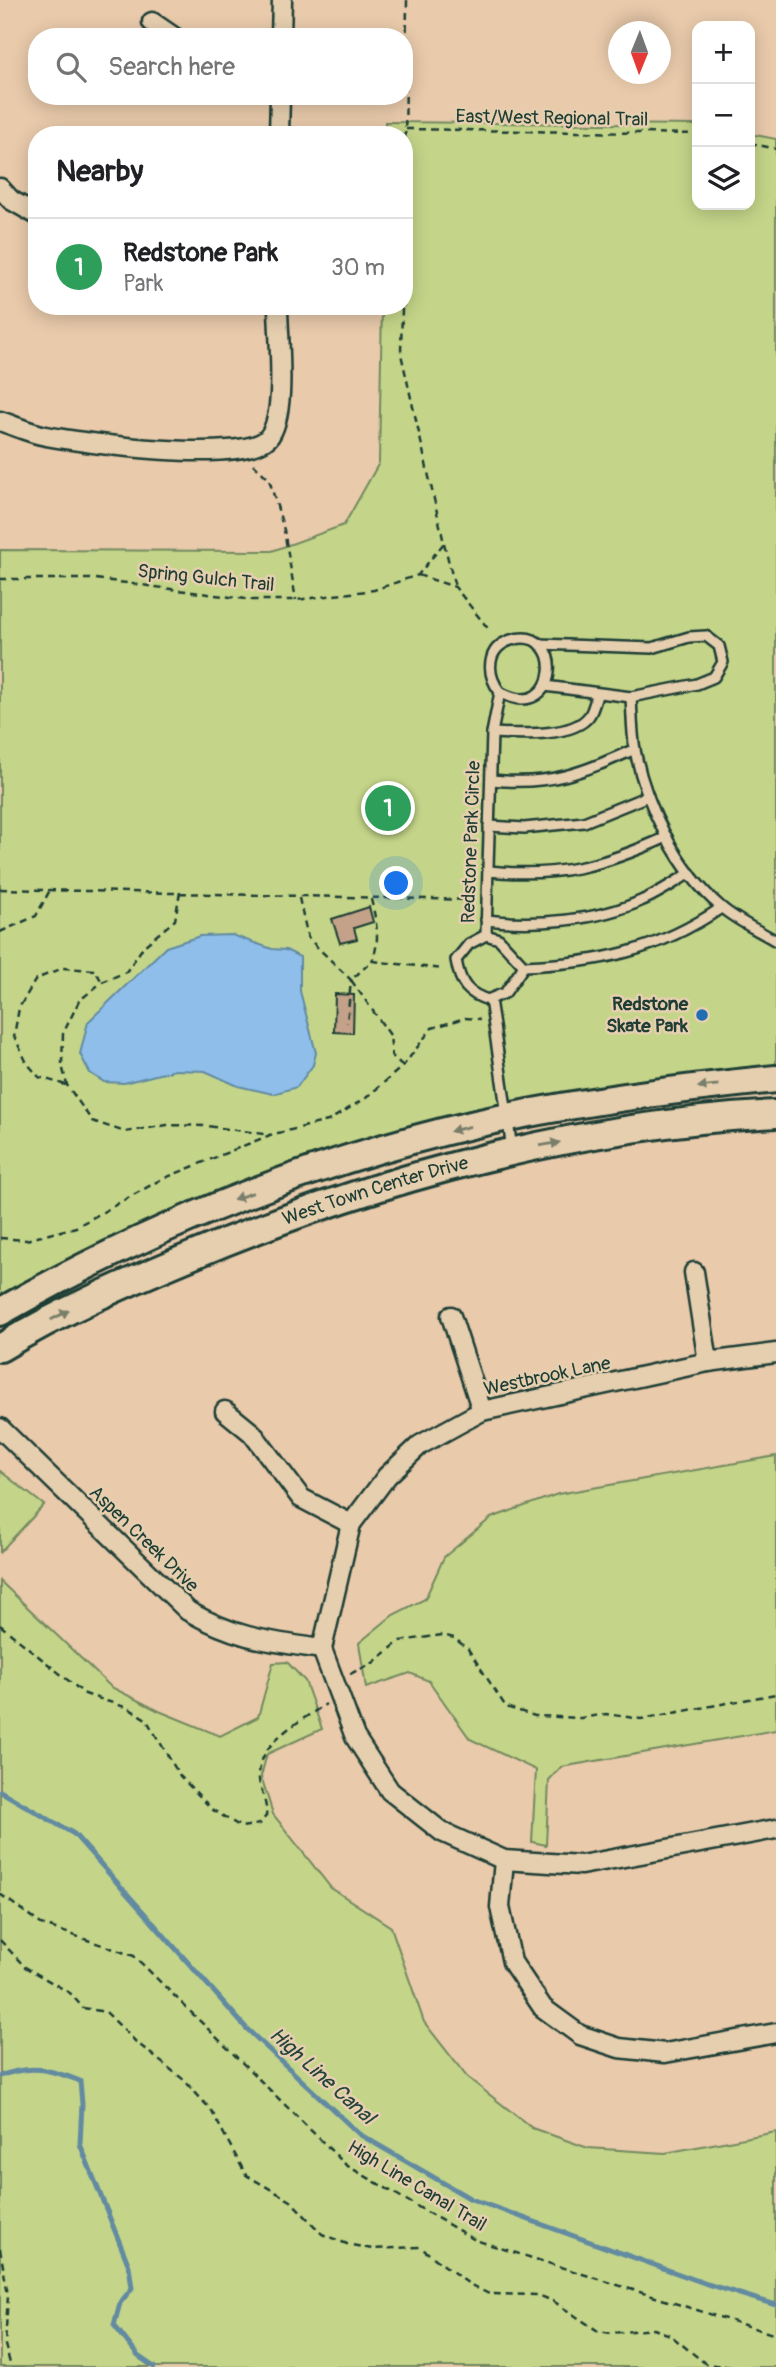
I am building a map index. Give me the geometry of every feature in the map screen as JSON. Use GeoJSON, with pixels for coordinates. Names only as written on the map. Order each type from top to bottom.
{"type":"FeatureCollection","features":[{"type":"Feature","properties":{"kind":"street"},"geometry":{"type":"LineString","coordinates":[[281,28],[282,0]]}},
{"type":"Feature","properties":{"kind":"street"},"geometry":{"type":"LineString","coordinates":[[152,22],[161,28]]}},
{"type":"Feature","properties":{"kind":"street"},"geometry":{"type":"LineString","coordinates":[[279,126],[280,105]]}},
{"type":"Feature","properties":{"kind":"street"},"geometry":{"type":"LineString","coordinates":[[0,188],[11,201],[28,210]]}},
{"type":"Feature","properties":{"kind":"street"},"geometry":{"type":"LineString","coordinates":[[0,421],[43,436],[142,449],[245,450],[267,438],[279,414],[278,315]]}},
{"type":"Feature","properties":{"kind":"street","name":"West Town Center Drive"},"geometry":{"type":"LineString","coordinates":[[0,1312],[81,1266],[226,1202],[397,1144],[507,1117],[648,1093],[776,1079]]}},
{"type":"Feature","properties":{"kind":"street","name":"West Town Center Drive"},"geometry":{"type":"LineString","coordinates":[[0,1348],[104,1292],[287,1216],[383,1184],[512,1151],[653,1126],[776,1114]]}},
{"type":"Feature","properties":{"kind":"street"},"geometry":{"type":"LineString","coordinates":[[694,1272],[708,1362]]}},
{"type":"Feature","properties":{"kind":"street"},"geometry":{"type":"LineString","coordinates":[[451,1316],[482,1411]]}},
{"type":"Feature","properties":{"kind":"street","name":"Westbrook Lane"},"geometry":{"type":"LineString","coordinates":[[323,1649],[351,1524],[387,1476],[420,1445],[482,1411],[708,1362],[776,1353]]}},
{"type":"Feature","properties":{"kind":"street"},"geometry":{"type":"LineString","coordinates":[[225,1411],[252,1433],[301,1498],[351,1524]]}},
{"type":"Feature","properties":{"kind":"street","name":"Aspen Creek Drive"},"geometry":{"type":"LineString","coordinates":[[0,1428],[188,1611],[224,1631],[257,1640],[323,1649]]}},
{"type":"Feature","properties":{"kind":"street"},"geometry":{"type":"LineString","coordinates":[[323,1649],[355,1737],[390,1791],[442,1832],[504,1860],[581,1865],[776,1829]]}},
{"type":"Feature","properties":{"kind":"street"},"geometry":{"type":"LineString","coordinates":[[504,1860],[500,1907],[512,1962],[543,2008],[580,2035],[620,2048],[665,2053],[776,2033]]}},
{"type":"Feature","properties":{"kind":"lane","name":"Redstone Park Circle"},"geometry":{"type":"LineString","coordinates":[[491,1001],[471,995],[459,978],[456,960],[469,944],[486,935],[492,733],[500,692],[492,682],[489,667],[494,652],[504,642],[518,638],[539,644],[652,648],[689,636],[706,636],[719,646],[723,662],[714,677],[697,684],[631,697]]}},
{"type":"Feature","properties":{"kind":"lane"},"geometry":{"type":"LineString","coordinates":[[500,692],[510,698],[526,698],[545,686],[551,672],[550,660],[539,644]]}},
{"type":"Feature","properties":{"kind":"lane"},"geometry":{"type":"LineString","coordinates":[[545,686],[597,695],[631,697],[635,749],[648,796],[667,837],[690,873],[722,908],[776,941]]}},
{"type":"Feature","properties":{"kind":"lane"},"geometry":{"type":"LineString","coordinates":[[492,733],[528,735],[575,728],[590,716],[597,695]]}},
{"type":"Feature","properties":{"kind":"lane"},"geometry":{"type":"LineString","coordinates":[[491,780],[525,783],[576,775],[635,749]]}},
{"type":"Feature","properties":{"kind":"lane"},"geometry":{"type":"LineString","coordinates":[[489,826],[524,828],[584,822],[648,796]]}},
{"type":"Feature","properties":{"kind":"lane"},"geometry":{"type":"LineString","coordinates":[[488,871],[520,874],[587,869],[618,860],[667,837]]}},
{"type":"Feature","properties":{"kind":"lane"},"geometry":{"type":"LineString","coordinates":[[486,920],[547,923],[615,910],[642,901],[690,873]]}},
{"type":"Feature","properties":{"kind":"lane"},"geometry":{"type":"LineString","coordinates":[[486,935],[499,939],[524,966],[583,964],[623,955],[696,925],[722,908]]}},
{"type":"Feature","properties":{"kind":"lane"},"geometry":{"type":"LineString","coordinates":[[512,1151],[490,999],[505,993],[524,966]]}},
{"type":"Feature","properties":{"kind":"path"},"geometry":{"type":"LineString","coordinates":[[407,0],[407,28]]}},
{"type":"Feature","properties":{"kind":"path"},"geometry":{"type":"LineString","coordinates":[[407,105],[407,126]]}},
{"type":"Feature","properties":{"kind":"path","name":"East/West Regional Trail"},"geometry":{"type":"LineString","coordinates":[[413,129],[692,134]]}},
{"type":"Feature","properties":{"kind":"path"},"geometry":{"type":"LineString","coordinates":[[755,143],[776,149]]}},
{"type":"Feature","properties":{"kind":"path"},"geometry":{"type":"LineString","coordinates":[[402,315],[401,354],[455,587],[490,631]]}},
{"type":"Feature","properties":{"kind":"path"},"geometry":{"type":"LineString","coordinates":[[245,450],[254,466],[270,479],[284,530],[296,600]]}},
{"type":"Feature","properties":{"kind":"path"},"geometry":{"type":"LineString","coordinates":[[444,542],[418,575],[455,587]]}},
{"type":"Feature","properties":{"kind":"path","name":"Spring Gulch Trail"},"geometry":{"type":"LineString","coordinates":[[0,579],[96,579],[253,600],[296,600],[374,590],[418,575]]}},
{"type":"Feature","properties":{"kind":"path"},"geometry":{"type":"LineString","coordinates":[[0,889],[474,900]]}},
{"type":"Feature","properties":{"kind":"path"},"geometry":{"type":"LineString","coordinates":[[0,932],[36,916],[50,890]]}},
{"type":"Feature","properties":{"kind":"path"},"geometry":{"type":"LineString","coordinates":[[180,892],[174,920],[144,946],[126,972],[102,982],[79,1001],[63,1034],[62,1065],[66,1085],[92,1121],[125,1132],[167,1125],[208,1126],[270,1135]]}},
{"type":"Feature","properties":{"kind":"path"},"geometry":{"type":"LineString","coordinates":[[299,898],[308,938],[351,980],[390,1035],[393,1056],[403,1066]]}},
{"type":"Feature","properties":{"kind":"path"},"geometry":{"type":"LineString","coordinates":[[347,1023],[351,980],[372,961],[377,949],[377,925],[370,898]]}},
{"type":"Feature","properties":{"kind":"path"},"geometry":{"type":"LineString","coordinates":[[372,961],[443,969]]}},
{"type":"Feature","properties":{"kind":"path"},"geometry":{"type":"LineString","coordinates":[[66,1085],[39,1077],[27,1063],[14,1036],[19,1008],[36,979],[63,968],[95,970],[102,982]]}},
{"type":"Feature","properties":{"kind":"path"},"geometry":{"type":"LineString","coordinates":[[0,1238],[26,1240],[76,1227],[160,1180],[270,1135],[328,1121],[366,1098],[403,1066],[432,1028],[465,1018],[494,1019]]}},
{"type":"Feature","properties":{"kind":"path","name":"High Line Canal Trail"},"geometry":{"type":"LineString","coordinates":[[0,1894],[41,1924],[134,1956],[346,2165],[475,2240],[776,2336]]}},
{"type":"Feature","properties":{"kind":"path"},"geometry":{"type":"LineString","coordinates":[[0,1940],[24,1967],[70,1993],[83,2008],[106,2012],[136,2042],[184,2080],[211,2110],[246,2175],[291,2202],[322,2234],[347,2245],[373,2249],[420,2247],[469,2284],[489,2294],[505,2297],[522,2293],[538,2295],[553,2301],[598,2331],[611,2333],[654,2329],[670,2335],[706,2364],[732,2367]]}},
{"type":"Feature","properties":{"kind":"path"},"geometry":{"type":"LineString","coordinates":[[0,2249],[8,2295],[5,2345],[11,2367]]}},
{"type":"Feature","properties":{"kind":"green space"},"geometry":{"type":"Polygon","coordinates":[[[385,122],[692,125],[692,210],[755,210],[755,135],[776,139],[776,1065],[572,1091],[452,1116],[393,1132],[277,1170],[220,1192],[109,1241],[0,1295],[0,550],[272,551],[344,525],[379,463],[382,315],[413,315],[413,126],[385,126],[385,122]]]}},
{"type":"Feature","properties":{"kind":"green space"},"geometry":{"type":"Polygon","coordinates":[[[776,1456],[776,1730],[561,1767],[549,1780],[546,1845],[532,1842],[536,1770],[470,1739],[429,1681],[410,1673],[366,1688],[359,1643],[393,1615],[425,1599],[444,1557],[491,1518],[558,1494],[776,1456]]]}},
{"type":"Feature","properties":{"kind":"green space"},"geometry":{"type":"Polygon","coordinates":[[[0,1471],[44,1505],[0,1552],[0,1471]]]}},
{"type":"Feature","properties":{"kind":"green space"},"geometry":{"type":"Polygon","coordinates":[[[0,1581],[111,1687],[159,1711],[220,1736],[258,1717],[273,1663],[287,1662],[305,1681],[322,1729],[267,1754],[261,1776],[273,1814],[331,1888],[391,1927],[424,2022],[467,2077],[532,2128],[588,2148],[665,2153],[776,2132],[776,2367],[0,2367],[0,1581]]]}},
{"type":"Feature","properties":{"kind":"water"},"geometry":{"type":"Polygon","coordinates":[[[232,935],[272,949],[286,950],[300,957],[300,991],[316,1053],[313,1065],[297,1087],[273,1094],[238,1086],[205,1071],[175,1070],[124,1083],[104,1082],[90,1073],[80,1054],[88,1022],[166,947],[200,936],[232,935]]]}},
{"type":"Feature","properties":{"kind":"building"},"geometry":{"type":"Polygon","coordinates":[[[369,907],[373,922],[354,928],[357,939],[340,943],[332,919],[369,907]]]}},
{"type":"Feature","properties":{"kind":"building"},"geometry":{"type":"Polygon","coordinates":[[[335,994],[354,995],[353,1033],[334,1032],[335,994]]]}},
{"type":"Feature","properties":{"kind":"waterway","name":"High Line Canal"},"geometry":{"type":"LineString","coordinates":[[0,1791],[74,1834],[247,2029],[359,2134],[471,2199],[707,2284],[776,2305]]}},
{"type":"Feature","properties":{"kind":"waterway"},"geometry":{"type":"LineString","coordinates":[[0,2076],[31,2069],[59,2073],[80,2081],[80,2144],[129,2266],[132,2288],[120,2303],[114,2325],[138,2356],[154,2367]]}},
{"type":"Feature","properties":{"kind":"place","name":"Redstone Park"},"geometry":{"type":"Point","coordinates":[388,808]}},
{"type":"Feature","properties":{"kind":"place","name":"Redstone Skate Park"},"geometry":{"type":"Point","coordinates":[702,1015]}}]}
